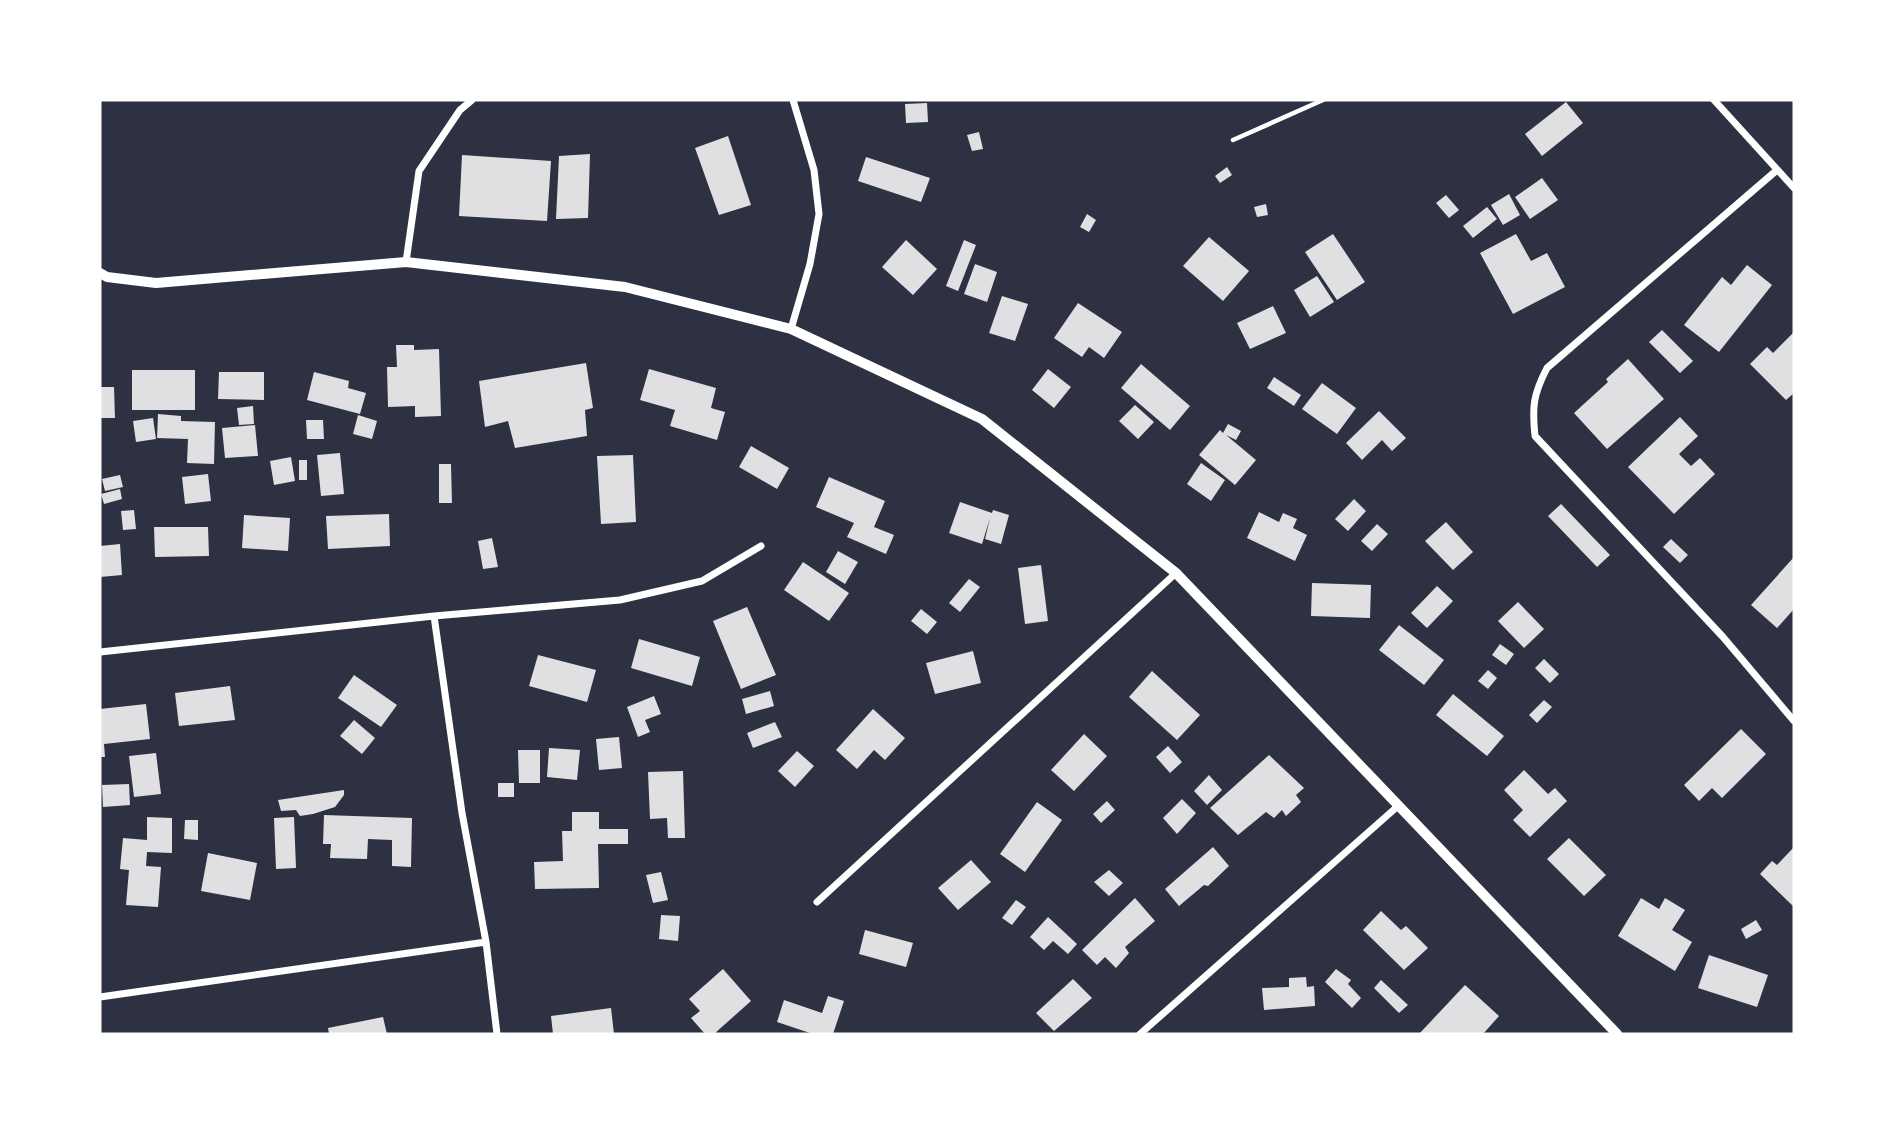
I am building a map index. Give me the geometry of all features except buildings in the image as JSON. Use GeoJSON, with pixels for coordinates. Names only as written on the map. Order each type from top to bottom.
{"type":"FeatureCollection","features":[{"type":"Feature","properties":{"kind":"street"},"geometry":{"type":"LineString","coordinates":[[406,262],[419,171],[460,110],[472,100]]}},
{"type":"Feature","properties":{"kind":"street"},"geometry":{"type":"LineString","coordinates":[[791,329],[810,264],[819,214],[814,170],[793,100]]}},
{"type":"Feature","properties":{"kind":"street"},"geometry":{"type":"LineString","coordinates":[[1714,100],[1794,188]]}},
{"type":"Feature","properties":{"kind":"street"},"geometry":{"type":"LineString","coordinates":[[1777,170],[1547,369],[1535,391],[1532,410],[1535,436],[1723,637],[1794,721]]}},
{"type":"Feature","properties":{"kind":"street"},"geometry":{"type":"LineString","coordinates":[[100,272],[107,276],[156,283],[406,262],[625,287],[791,329],[982,419],[1175,573],[1617,1034]]}},
{"type":"Feature","properties":{"kind":"street"},"geometry":{"type":"LineString","coordinates":[[100,652],[434,616],[620,600],[702,582],[761,546]]}},
{"type":"Feature","properties":{"kind":"street"},"geometry":{"type":"LineString","coordinates":[[817,902],[1175,573]]}},
{"type":"Feature","properties":{"kind":"street"},"geometry":{"type":"LineString","coordinates":[[434,616],[462,813],[486,942],[497,1034]]}},
{"type":"Feature","properties":{"kind":"street"},"geometry":{"type":"LineString","coordinates":[[1140,1034],[1398,806]]}},
{"type":"Feature","properties":{"kind":"street"},"geometry":{"type":"LineString","coordinates":[[100,998],[486,942]]}},
{"type":"Feature","properties":{"kind":"lane"},"geometry":{"type":"LineString","coordinates":[[1233,140],[1323,100]]}}]}
